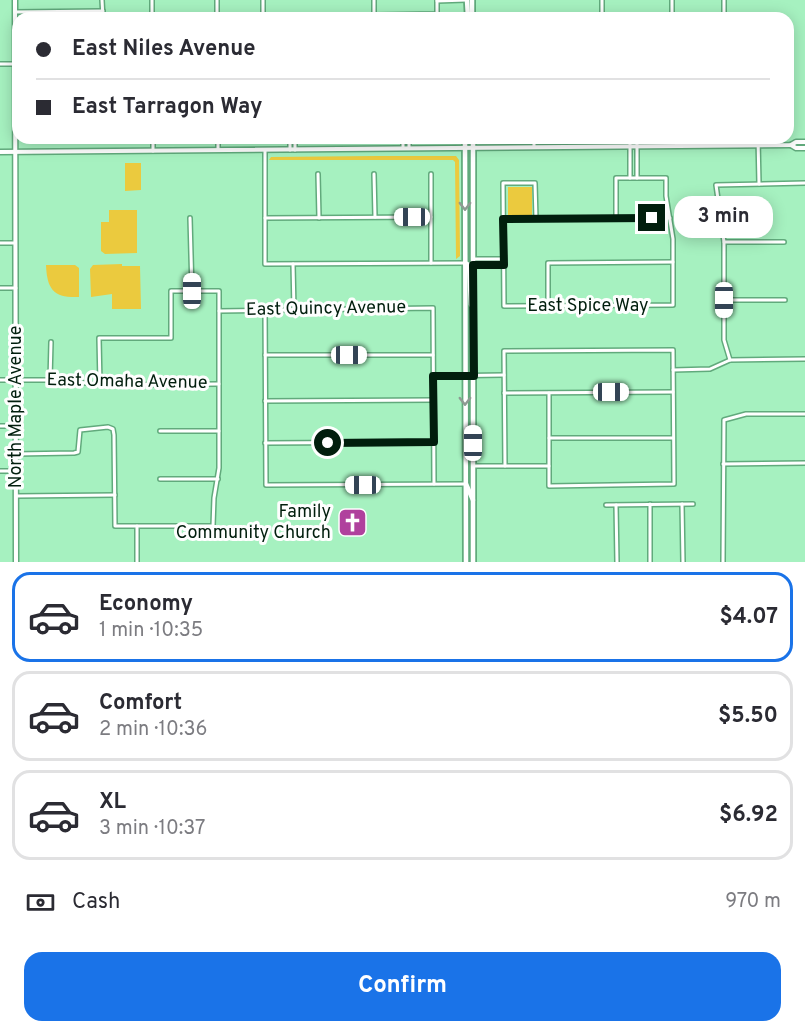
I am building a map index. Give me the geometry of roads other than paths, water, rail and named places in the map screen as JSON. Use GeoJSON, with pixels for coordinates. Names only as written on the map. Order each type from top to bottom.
{"type":"FeatureCollection","features":[{"type":"Feature","properties":{"kind":"main road"},"geometry":{"type":"LineString","coordinates":[[465,144],[466,562]]}},
{"type":"Feature","properties":{"kind":"main road"},"geometry":{"type":"LineString","coordinates":[[473,144],[473,562]]}},
{"type":"Feature","properties":{"kind":"main road"},"geometry":{"type":"LineString","coordinates":[[465,262],[469,265],[469,296],[473,320]]}},
{"type":"Feature","properties":{"kind":"main road"},"geometry":{"type":"LineString","coordinates":[[465,484],[473,500]]}},
{"type":"Feature","properties":{"kind":"street","name":"North Maple Avenue"},"geometry":{"type":"LineString","coordinates":[[15,0],[15,12]]}},
{"type":"Feature","properties":{"kind":"street"},"geometry":{"type":"LineString","coordinates":[[15,12],[103,11],[102,0]]}},
{"type":"Feature","properties":{"kind":"street"},"geometry":{"type":"LineString","coordinates":[[437,0],[466,0]]}},
{"type":"Feature","properties":{"kind":"street","name":"North Maple Avenue"},"geometry":{"type":"LineString","coordinates":[[14,144],[16,562]]}},
{"type":"Feature","properties":{"kind":"street"},"geometry":{"type":"LineString","coordinates":[[153,144],[153,151]]}},
{"type":"Feature","properties":{"kind":"street"},"geometry":{"type":"LineString","coordinates":[[218,144],[218,150]]}},
{"type":"Feature","properties":{"kind":"street"},"geometry":{"type":"LineString","coordinates":[[292,144],[293,150]]}},
{"type":"Feature","properties":{"kind":"street"},"geometry":{"type":"LineString","coordinates":[[293,150],[294,144]]}},
{"type":"Feature","properties":{"kind":"street"},"geometry":{"type":"LineString","coordinates":[[0,152],[758,145],[791,145],[796,148],[805,148]]}},
{"type":"Feature","properties":{"kind":"street"},"geometry":{"type":"LineString","coordinates":[[758,145],[759,184]]}},
{"type":"Feature","properties":{"kind":"street"},"geometry":{"type":"LineString","coordinates":[[630,146],[630,178]]}},
{"type":"Feature","properties":{"kind":"street"},"geometry":{"type":"LineString","coordinates":[[637,146],[637,178]]}},
{"type":"Feature","properties":{"kind":"street"},"geometry":{"type":"LineString","coordinates":[[265,150],[265,264],[465,262]]}},
{"type":"Feature","properties":{"kind":"street"},"geometry":{"type":"LineString","coordinates":[[630,162],[637,162]]}},
{"type":"Feature","properties":{"kind":"street"},"geometry":{"type":"LineString","coordinates":[[318,174],[319,218]]}},
{"type":"Feature","properties":{"kind":"street"},"geometry":{"type":"LineString","coordinates":[[375,174],[375,217]]}},
{"type":"Feature","properties":{"kind":"street"},"geometry":{"type":"LineString","coordinates":[[430,263],[431,174]]}},
{"type":"Feature","properties":{"kind":"street"},"geometry":{"type":"LineString","coordinates":[[548,306],[548,263],[673,262],[666,178],[616,178],[616,219]]}},
{"type":"Feature","properties":{"kind":"street"},"geometry":{"type":"LineString","coordinates":[[473,265],[504,265],[503,183],[535,183],[536,219]]}},
{"type":"Feature","properties":{"kind":"street"},"geometry":{"type":"LineString","coordinates":[[730,360],[724,340],[724,242],[716,185],[805,183]]}},
{"type":"Feature","properties":{"kind":"street"},"geometry":{"type":"LineString","coordinates":[[265,218],[431,217]]}},
{"type":"Feature","properties":{"kind":"street"},"geometry":{"type":"LineString","coordinates":[[190,218],[192,291]]}},
{"type":"Feature","properties":{"kind":"street"},"geometry":{"type":"LineString","coordinates":[[503,219],[670,218]]}},
{"type":"Feature","properties":{"kind":"street"},"geometry":{"type":"LineString","coordinates":[[724,242],[784,242]]}},
{"type":"Feature","properties":{"kind":"street"},"geometry":{"type":"LineString","coordinates":[[0,243],[15,243]]}},
{"type":"Feature","properties":{"kind":"street"},"geometry":{"type":"LineString","coordinates":[[473,259],[504,259]]}},
{"type":"Feature","properties":{"kind":"street"},"geometry":{"type":"LineString","coordinates":[[486,259],[486,265]]}},
{"type":"Feature","properties":{"kind":"street","name":"East Spice Way"},"geometry":{"type":"LineString","coordinates":[[504,265],[504,306],[673,305],[673,262]]}},
{"type":"Feature","properties":{"kind":"street"},"geometry":{"type":"LineString","coordinates":[[293,264],[294,310]]}},
{"type":"Feature","properties":{"kind":"street"},"geometry":{"type":"LineString","coordinates":[[0,288],[16,288]]}},
{"type":"Feature","properties":{"kind":"street"},"geometry":{"type":"LineString","coordinates":[[16,454],[78,452],[80,430],[113,429],[115,526],[213,526],[214,498],[218,479],[219,291],[171,291],[171,338],[99,338],[100,385]]}},
{"type":"Feature","properties":{"kind":"street"},"geometry":{"type":"LineString","coordinates":[[724,300],[785,300]]}},
{"type":"Feature","properties":{"kind":"street","name":"East Quincy Avenue"},"geometry":{"type":"LineString","coordinates":[[219,311],[433,308],[433,355]]}},
{"type":"Feature","properties":{"kind":"street"},"geometry":{"type":"LineString","coordinates":[[265,310],[266,485],[465,484]]}},
{"type":"Feature","properties":{"kind":"street"},"geometry":{"type":"LineString","coordinates":[[50,380],[51,342]]}},
{"type":"Feature","properties":{"kind":"street"},"geometry":{"type":"LineString","coordinates":[[505,466],[504,351],[673,350],[674,484],[549,486],[549,393]]}},
{"type":"Feature","properties":{"kind":"street"},"geometry":{"type":"LineString","coordinates":[[265,355],[433,355],[434,484]]}},
{"type":"Feature","properties":{"kind":"street"},"geometry":{"type":"LineString","coordinates":[[673,370],[710,369],[730,360],[805,359]]}},
{"type":"Feature","properties":{"kind":"street"},"geometry":{"type":"LineString","coordinates":[[433,376],[504,375]]}},
{"type":"Feature","properties":{"kind":"street","name":"East Omaha Avenue"},"geometry":{"type":"LineString","coordinates":[[0,380],[50,380],[100,385],[219,384]]}},
{"type":"Feature","properties":{"kind":"street"},"geometry":{"type":"LineString","coordinates":[[504,393],[673,392]]}},
{"type":"Feature","properties":{"kind":"street"},"geometry":{"type":"LineString","coordinates":[[265,401],[434,400]]}},
{"type":"Feature","properties":{"kind":"street"},"geometry":{"type":"LineString","coordinates":[[723,562],[724,420],[746,414],[805,414]]}},
{"type":"Feature","properties":{"kind":"street"},"geometry":{"type":"LineString","coordinates":[[0,426],[16,426]]}},
{"type":"Feature","properties":{"kind":"street"},"geometry":{"type":"LineString","coordinates":[[160,431],[219,431]]}},
{"type":"Feature","properties":{"kind":"street"},"geometry":{"type":"LineString","coordinates":[[549,438],[674,438]]}},
{"type":"Feature","properties":{"kind":"street"},"geometry":{"type":"LineString","coordinates":[[265,443],[434,442]]}},
{"type":"Feature","properties":{"kind":"street"},"geometry":{"type":"LineString","coordinates":[[723,464],[805,464]]}},
{"type":"Feature","properties":{"kind":"street"},"geometry":{"type":"LineString","coordinates":[[473,466],[549,466]]}},
{"type":"Feature","properties":{"kind":"street"},"geometry":{"type":"LineString","coordinates":[[0,471],[16,471]]}},
{"type":"Feature","properties":{"kind":"street"},"geometry":{"type":"LineString","coordinates":[[160,479],[218,479]]}},
{"type":"Feature","properties":{"kind":"street"},"geometry":{"type":"LineString","coordinates":[[16,496],[115,495]]}},
{"type":"Feature","properties":{"kind":"street"},"geometry":{"type":"LineString","coordinates":[[650,504],[650,562]]}},
{"type":"Feature","properties":{"kind":"street"},"geometry":{"type":"LineString","coordinates":[[682,504],[683,562]]}},
{"type":"Feature","properties":{"kind":"street"},"geometry":{"type":"LineString","coordinates":[[606,505],[693,504]]}},
{"type":"Feature","properties":{"kind":"street"},"geometry":{"type":"LineString","coordinates":[[616,505],[616,562]]}},
{"type":"Feature","properties":{"kind":"street"},"geometry":{"type":"LineString","coordinates":[[137,526],[137,562]]}},
{"type":"Feature","properties":{"kind":"place","name":"Family Community Church"},"geometry":{"type":"Point","coordinates":[352,522]}}]}
